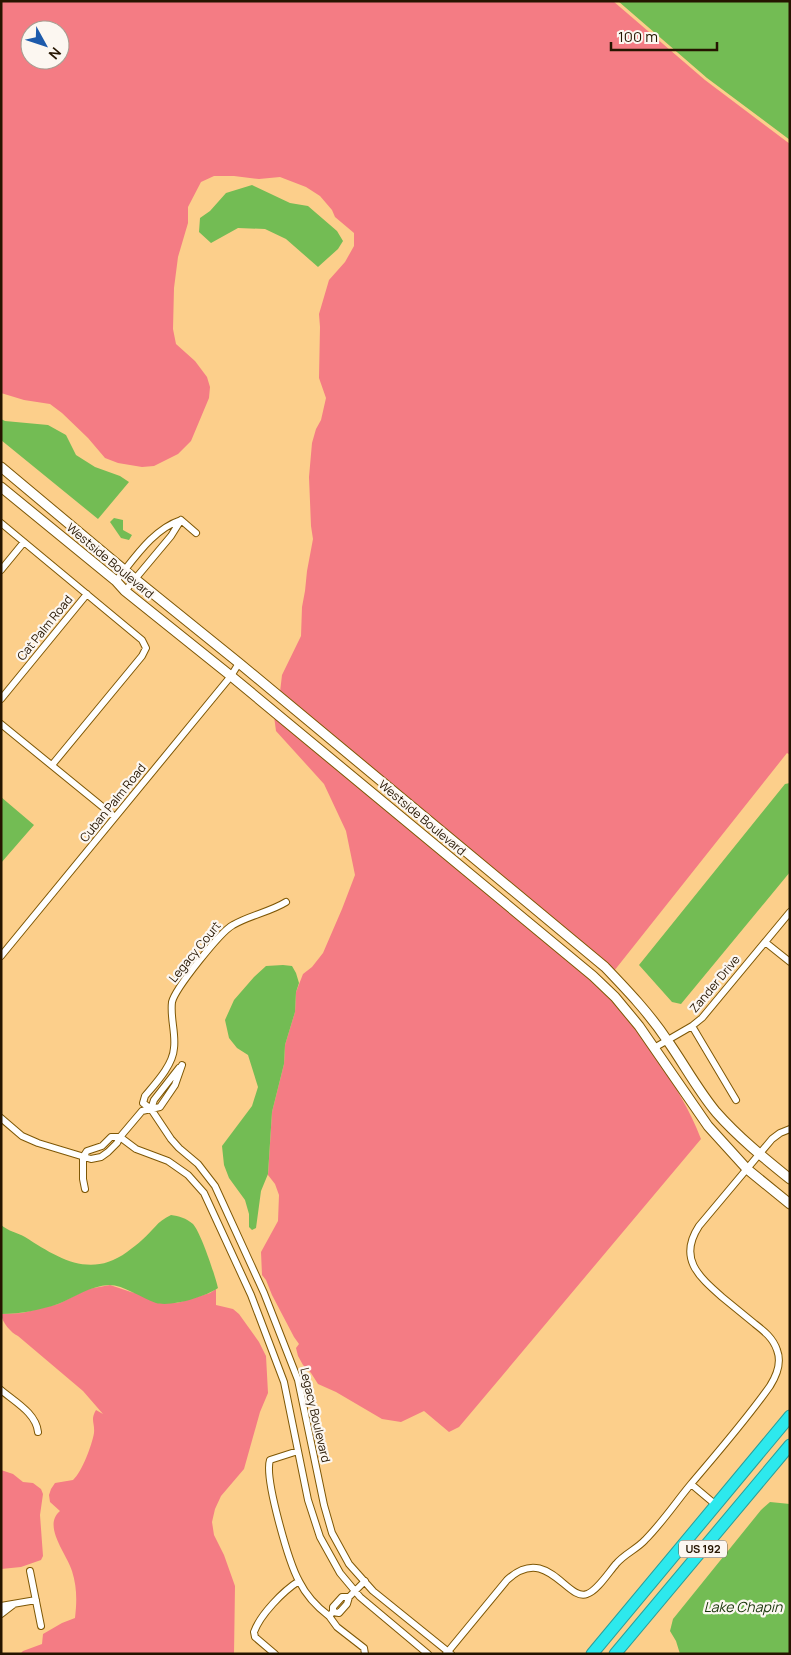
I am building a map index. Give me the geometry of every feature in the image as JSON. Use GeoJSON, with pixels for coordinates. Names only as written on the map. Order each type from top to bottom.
{"type":"FeatureCollection","features":[{"type":"Feature","properties":{"kind":"highway","name":"US 192"},"geometry":{"type":"LineString","coordinates":[[592,1654],[790,1416]]}},
{"type":"Feature","properties":{"kind":"highway","name":"US 192"},"geometry":{"type":"LineString","coordinates":[[616,1654],[790,1445]]}},
{"type":"Feature","properties":{"kind":"highway"},"geometry":{"type":"LineString","coordinates":[[713,1537],[716,1505]]}},
{"type":"Feature","properties":{"kind":"street","name":"Westside Boulevard"},"geometry":{"type":"LineString","coordinates":[[1,467],[605,966],[646,1011],[696,1086],[717,1113],[737,1134],[790,1179]]}},
{"type":"Feature","properties":{"kind":"street","name":"Westside Boulevard"},"geometry":{"type":"LineString","coordinates":[[1,487],[593,976],[615,997],[639,1026],[708,1126],[747,1169],[790,1204]]}},
{"type":"Feature","properties":{"kind":"street"},"geometry":{"type":"LineString","coordinates":[[116,581],[161,530],[181,520]]}},
{"type":"Feature","properties":{"kind":"street"},"geometry":{"type":"LineString","coordinates":[[181,520],[196,532]]}},
{"type":"Feature","properties":{"kind":"street"},"geometry":{"type":"LineString","coordinates":[[125,591],[174,532],[181,520]]}},
{"type":"Feature","properties":{"kind":"street"},"geometry":{"type":"LineString","coordinates":[[1,523],[145,644],[146,651],[52,765]]}},
{"type":"Feature","properties":{"kind":"street"},"geometry":{"type":"LineString","coordinates":[[1,570],[24,542]]}},
{"type":"Feature","properties":{"kind":"street"},"geometry":{"type":"LineString","coordinates":[[147,544],[157,552]]}},
{"type":"Feature","properties":{"kind":"street","name":"Cat Palm Road"},"geometry":{"type":"LineString","coordinates":[[1,699],[87,594]]}},
{"type":"Feature","properties":{"kind":"street","name":"Cuban Palm Road"},"geometry":{"type":"LineString","coordinates":[[1,956],[240,663]]}},
{"type":"Feature","properties":{"kind":"street"},"geometry":{"type":"LineString","coordinates":[[1,724],[115,817]]}},
{"type":"Feature","properties":{"kind":"street","name":"Legacy Court"},"geometry":{"type":"LineString","coordinates":[[151,1108],[143,1103],[145,1096],[170,1064],[174,1048],[173,1000],[179,987],[227,929],[286,902]]}},
{"type":"Feature","properties":{"kind":"street","name":"Zander Drive"},"geometry":{"type":"LineString","coordinates":[[736,1100],[692,1026],[702,1018],[790,912]]}},
{"type":"Feature","properties":{"kind":"street"},"geometry":{"type":"LineString","coordinates":[[765,942],[790,962]]}},
{"type":"Feature","properties":{"kind":"street"},"geometry":{"type":"LineString","coordinates":[[654,1048],[692,1026]]}},
{"type":"Feature","properties":{"kind":"street"},"geometry":{"type":"LineString","coordinates":[[1,1118],[22,1136],[38,1143],[91,1159],[101,1157],[117,1143],[120,1136],[142,1111],[160,1106],[168,1096],[175,1085],[182,1065],[170,1064]]}},
{"type":"Feature","properties":{"kind":"street","name":"Legacy Boulevard"},"geometry":{"type":"LineString","coordinates":[[151,1108],[171,1140],[198,1164],[215,1186],[256,1275],[298,1380],[324,1505],[332,1533],[349,1564],[365,1581],[448,1653]]}},
{"type":"Feature","properties":{"kind":"street"},"geometry":{"type":"LineString","coordinates":[[448,1653],[507,1580],[524,1570],[535,1568],[546,1570],[576,1593],[583,1595],[591,1592],[617,1562],[646,1540],[774,1380],[779,1367],[779,1355],[772,1340],[704,1282],[695,1270],[690,1255],[692,1240],[699,1226],[776,1136],[790,1129]]}},
{"type":"Feature","properties":{"kind":"street"},"geometry":{"type":"LineString","coordinates":[[85,1190],[82,1156],[87,1151],[102,1146],[111,1137],[120,1136]]}},
{"type":"Feature","properties":{"kind":"street","name":"Legacy Boulevard"},"geometry":{"type":"LineString","coordinates":[[120,1136],[136,1149],[168,1161],[188,1175],[204,1192],[251,1295],[284,1382],[308,1500],[320,1537],[340,1573],[360,1597],[428,1654]]}},
{"type":"Feature","properties":{"kind":"street"},"geometry":{"type":"LineString","coordinates":[[1,1390],[30,1414],[36,1423],[38,1432]]}},
{"type":"Feature","properties":{"kind":"street"},"geometry":{"type":"LineString","coordinates":[[298,1452],[270,1460],[268,1472],[284,1542],[299,1581],[318,1608],[331,1614],[337,1627],[364,1648],[364,1654]]}},
{"type":"Feature","properties":{"kind":"street"},"geometry":{"type":"LineString","coordinates":[[691,1484],[716,1505]]}},
{"type":"Feature","properties":{"kind":"street"},"geometry":{"type":"LineString","coordinates":[[30,1571],[41,1626]]}},
{"type":"Feature","properties":{"kind":"street"},"geometry":{"type":"LineString","coordinates":[[275,1654],[255,1637],[254,1632],[257,1623],[289,1587],[299,1581]]}},
{"type":"Feature","properties":{"kind":"street"},"geometry":{"type":"LineString","coordinates":[[331,1614],[333,1607],[342,1597],[349,1596],[365,1581]]}},
{"type":"Feature","properties":{"kind":"street"},"geometry":{"type":"LineString","coordinates":[[1,1606],[36,1600]]}},
{"type":"Feature","properties":{"kind":"street"},"geometry":{"type":"LineString","coordinates":[[1,1614],[14,1604]]}},
{"type":"Feature","properties":{"kind":"shaded area"},"geometry":{"type":"Polygon","coordinates":[[[1,1],[613,1],[705,80],[790,144],[790,755],[787,753],[614,971],[605,961],[280,692],[282,675],[301,636],[302,607],[313,539],[309,477],[312,443],[321,420],[326,398],[319,378],[319,314],[329,280],[345,262],[354,246],[354,233],[335,217],[332,210],[320,196],[306,187],[280,177],[259,179],[214,176],[201,182],[188,207],[188,223],[178,257],[174,288],[173,329],[176,344],[195,361],[207,377],[210,387],[209,398],[191,441],[178,454],[154,466],[142,467],[118,463],[105,458],[88,438],[50,404],[24,400],[1,393],[1,1]]]}},
{"type":"Feature","properties":{"kind":"shaded area"},"geometry":{"type":"Polygon","coordinates":[[[274,716],[591,978],[610,997],[642,1036],[681,1097],[701,1139],[459,1427],[449,1432],[424,1411],[401,1422],[382,1419],[336,1392],[318,1384],[298,1356],[296,1348],[299,1344],[262,1275],[261,1252],[278,1221],[279,1195],[275,1184],[268,1175],[272,1112],[284,1064],[285,1045],[295,1012],[296,992],[303,974],[312,967],[323,953],[355,875],[346,831],[324,784],[276,731],[274,716]]]}},
{"type":"Feature","properties":{"kind":"shaded area"},"geometry":{"type":"Polygon","coordinates":[[[110,1285],[177,1303],[210,1293],[216,1289],[216,1305],[233,1309],[239,1314],[259,1342],[266,1356],[268,1393],[260,1412],[244,1469],[221,1496],[212,1522],[214,1535],[224,1555],[235,1586],[234,1654],[20,1654],[42,1644],[43,1634],[75,1618],[76,1594],[74,1577],[55,1532],[55,1517],[60,1511],[50,1502],[49,1495],[55,1483],[73,1480],[80,1471],[93,1438],[94,1413],[96,1410],[103,1414],[83,1391],[15,1335],[5,1324],[1,1314],[22,1313],[58,1304],[88,1289],[110,1285]]]}},
{"type":"Feature","properties":{"kind":"shaded area"},"geometry":{"type":"Polygon","coordinates":[[[1,1470],[13,1474],[23,1482],[33,1483],[41,1489],[43,1494],[40,1515],[43,1556],[41,1560],[21,1567],[1,1569],[1,1470]]]}},
{"type":"Feature","properties":{"kind":"water"},"geometry":{"type":"Polygon","coordinates":[[[618,1],[790,1],[790,140],[707,78],[618,1]]]}},
{"type":"Feature","properties":{"kind":"water"},"geometry":{"type":"Polygon","coordinates":[[[252,185],[290,203],[308,206],[337,231],[343,241],[338,249],[318,267],[286,239],[265,229],[238,228],[211,243],[199,232],[200,218],[210,211],[226,193],[252,185]]]}},
{"type":"Feature","properties":{"kind":"water"},"geometry":{"type":"Polygon","coordinates":[[[1,419],[48,425],[66,435],[76,455],[95,467],[120,476],[129,482],[98,519],[1,440],[1,419]]]}},
{"type":"Feature","properties":{"kind":"water"},"geometry":{"type":"Polygon","coordinates":[[[114,518],[123,520],[123,530],[132,535],[129,540],[121,538],[110,522],[114,518]]]}},
{"type":"Feature","properties":{"kind":"water"},"geometry":{"type":"Polygon","coordinates":[[[790,783],[790,872],[681,1004],[672,1002],[639,965],[785,784],[790,783]]]}},
{"type":"Feature","properties":{"kind":"water"},"geometry":{"type":"Polygon","coordinates":[[[1,797],[34,825],[1,863],[1,797]]]}},
{"type":"Feature","properties":{"kind":"water"},"geometry":{"type":"Polygon","coordinates":[[[266,966],[292,966],[299,983],[296,992],[295,1012],[285,1045],[284,1064],[272,1112],[268,1174],[261,1191],[256,1228],[252,1230],[249,1227],[249,1214],[245,1200],[229,1178],[224,1165],[222,1146],[252,1106],[258,1087],[248,1055],[237,1048],[229,1038],[225,1020],[234,1000],[254,977],[266,966]]]}},
{"type":"Feature","properties":{"kind":"water"},"geometry":{"type":"Polygon","coordinates":[[[171,1215],[188,1220],[193,1224],[200,1236],[218,1288],[205,1295],[188,1300],[162,1304],[150,1301],[121,1287],[109,1285],[89,1290],[44,1308],[1,1314],[1,1225],[62,1258],[87,1265],[113,1260],[127,1252],[162,1220],[171,1215]]]}},
{"type":"Feature","properties":{"kind":"water","name":"Lake Chapin"},"geometry":{"type":"Polygon","coordinates":[[[770,1502],[790,1504],[790,1654],[680,1654],[676,1641],[670,1631],[673,1619],[761,1510],[770,1502]]]}}]}
